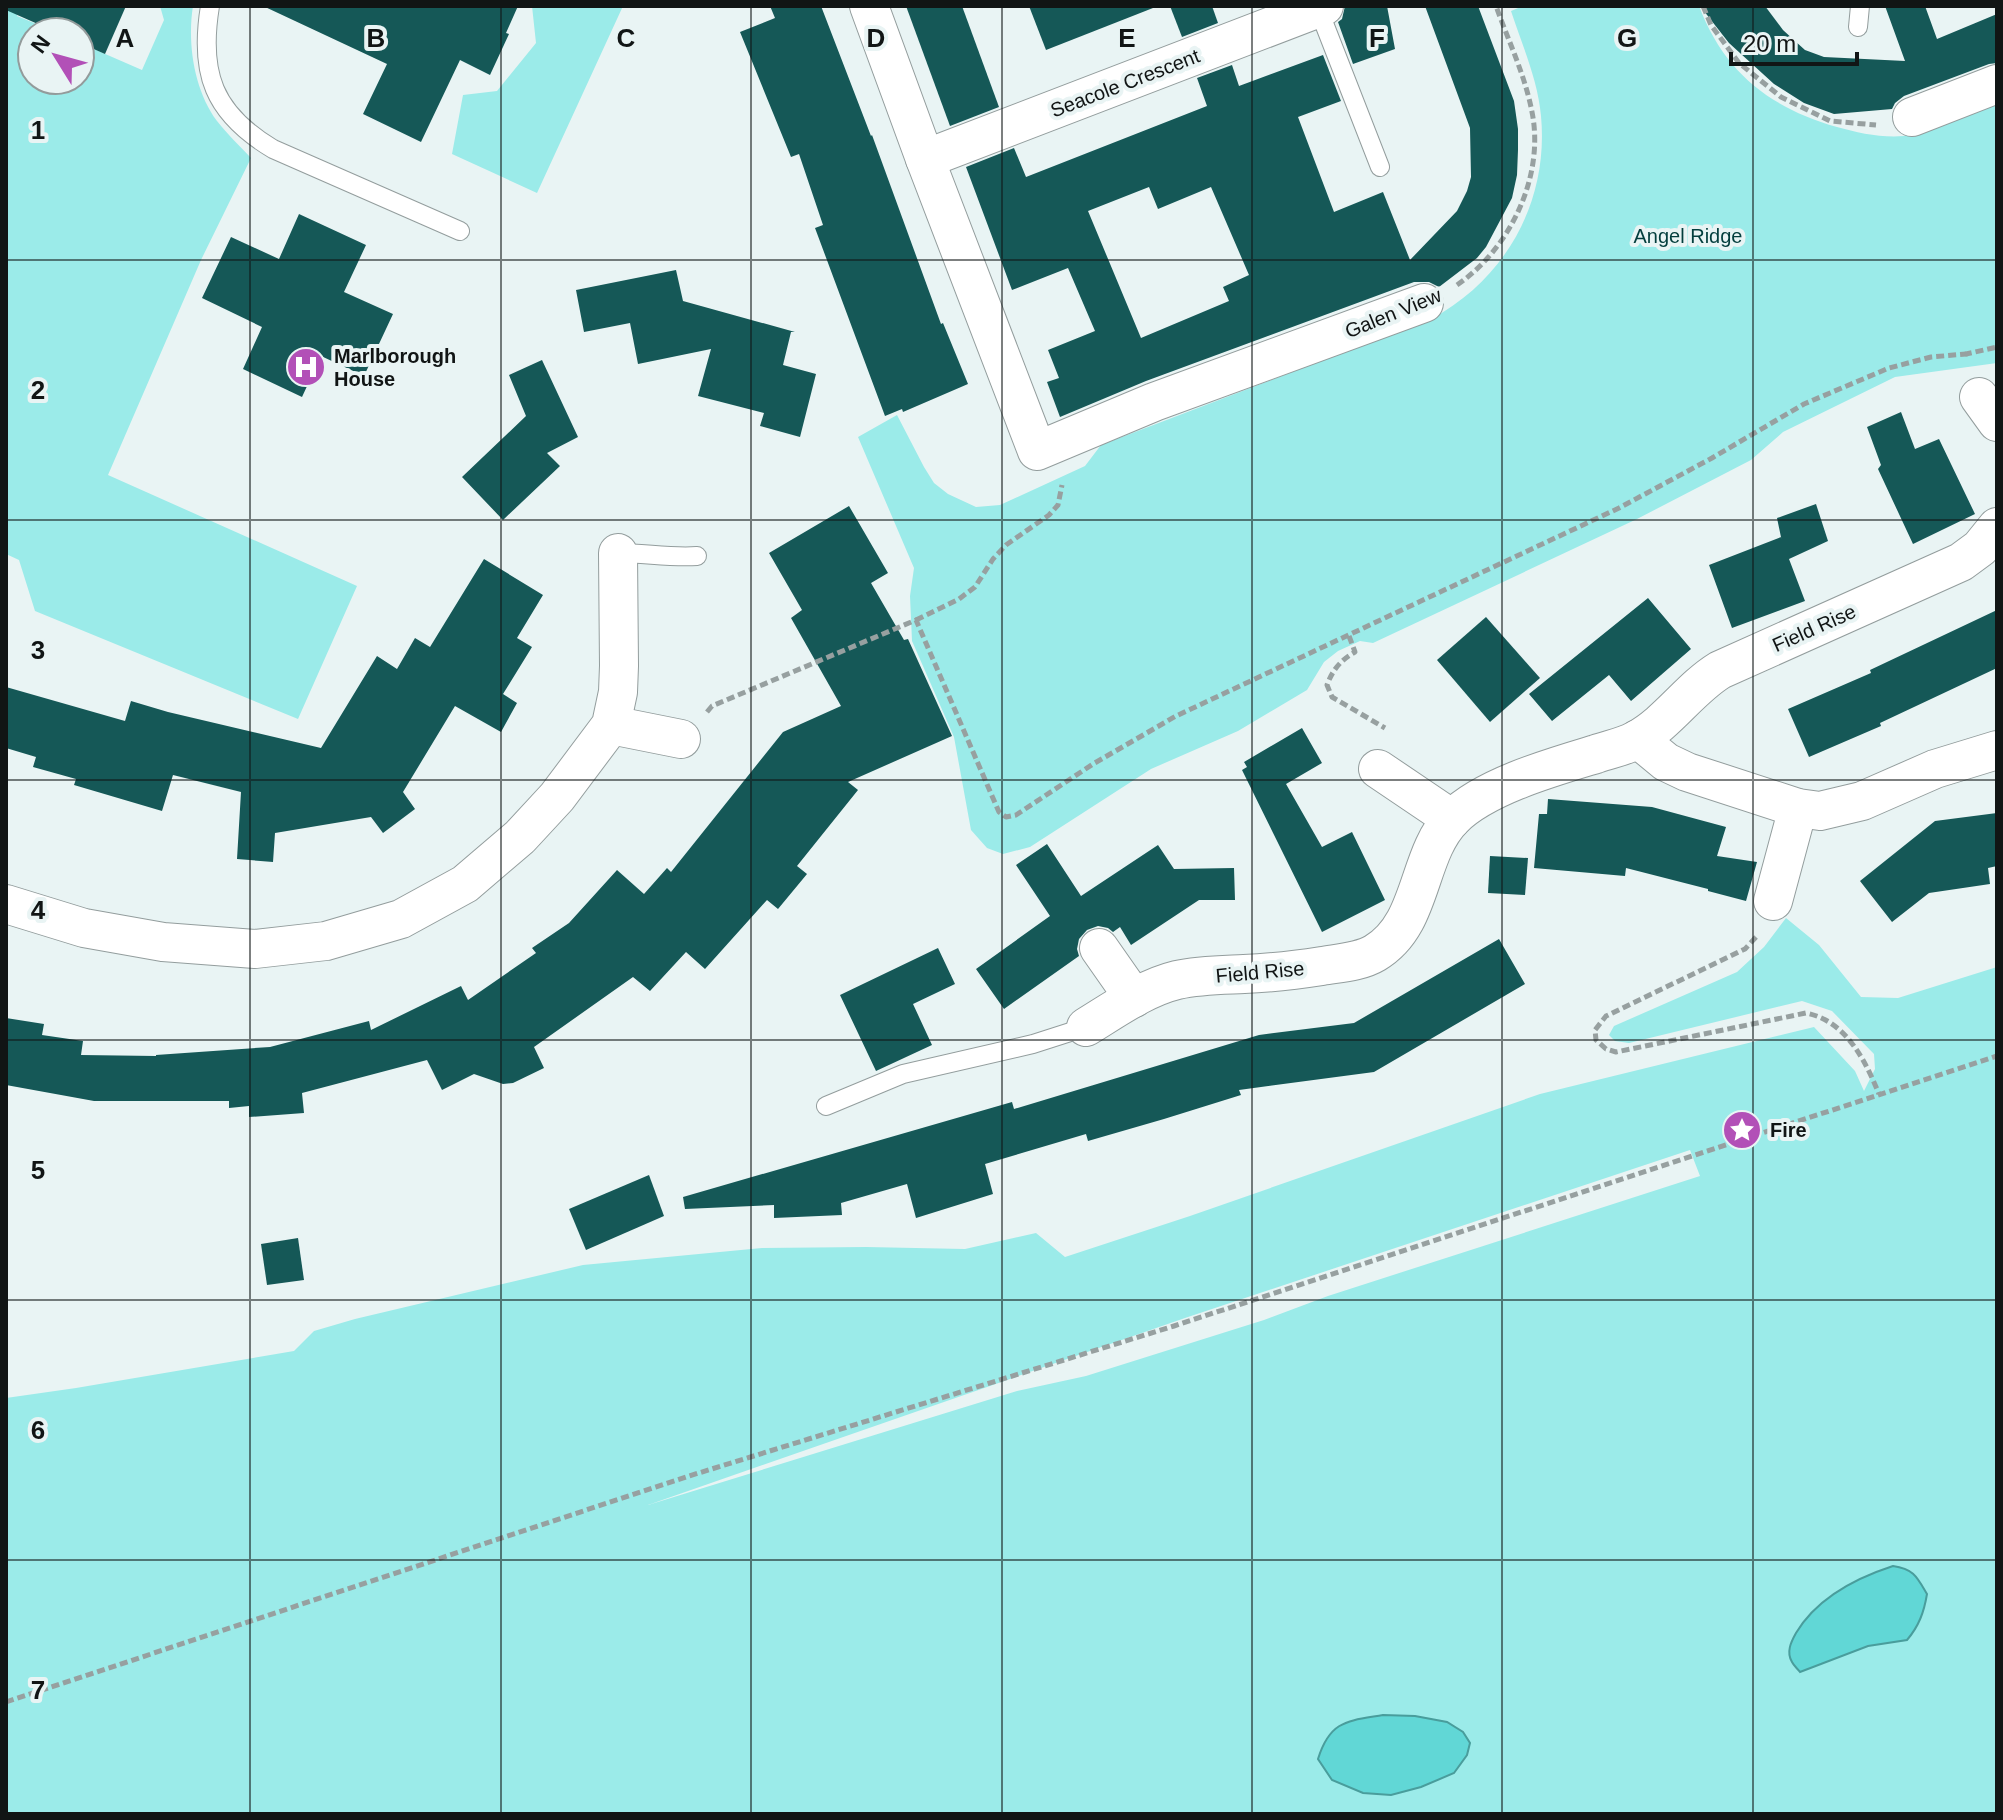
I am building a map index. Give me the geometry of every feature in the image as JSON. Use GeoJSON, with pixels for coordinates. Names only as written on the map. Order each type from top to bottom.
{"type":"FeatureCollection","features":[{"type":"Feature","properties":{"kind":"street"},"geometry":{"type":"LineString","coordinates":[[869,6],[925,159],[1043,448]]}},
{"type":"Feature","properties":{"kind":"street","name":"Seacole Crescent"},"geometry":{"type":"LineString","coordinates":[[925,159],[1321,7]]}},
{"type":"Feature","properties":{"kind":"street"},"geometry":{"type":"LineString","coordinates":[[1912,117],[1997,84]]}},
{"type":"Feature","properties":{"kind":"street","name":"Galen View"},"geometry":{"type":"LineString","coordinates":[[1043,448],[1154,402],[1424,303]]}},
{"type":"Feature","properties":{"kind":"street","name":"Field Rise"},"geometry":{"type":"LineString","coordinates":[[1086,1027],[1134,998],[1176,981],[1281,972],[1347,962],[1374,953],[1386,944],[1404,920],[1441,833],[1465,808],[1552,767],[1638,739],[1705,679],[1720,670],[1961,562],[1980,548],[1997,527]]}},
{"type":"Feature","properties":{"kind":"street"},"geometry":{"type":"LineString","coordinates":[[6,904],[84,928],[163,942],[255,949],[326,941],[401,919],[465,884],[520,837],[557,797],[611,725],[618,692],[618,553]]}},
{"type":"Feature","properties":{"kind":"street"},"geometry":{"type":"LineString","coordinates":[[611,725],[681,739]]}},
{"type":"Feature","properties":{"kind":"street"},"geometry":{"type":"LineString","coordinates":[[1638,739],[1666,762],[1687,772],[1798,808],[1820,811],[1862,801],[1935,769],[1997,750]]}},
{"type":"Feature","properties":{"kind":"street"},"geometry":{"type":"LineString","coordinates":[[1378,769],[1452,819]]}},
{"type":"Feature","properties":{"kind":"street"},"geometry":{"type":"LineString","coordinates":[[1773,901],[1798,808]]}},
{"type":"Feature","properties":{"kind":"street"},"geometry":{"type":"LineString","coordinates":[[1099,948],[1134,998]]}},
{"type":"Feature","properties":{"kind":"lane"},"geometry":{"type":"LineString","coordinates":[[210,6],[206,34],[210,77],[216,94],[235,121],[273,149],[460,231]]}},
{"type":"Feature","properties":{"kind":"lane"},"geometry":{"type":"LineString","coordinates":[[1858,27],[1860,6]]}},
{"type":"Feature","properties":{"kind":"lane"},"geometry":{"type":"LineString","coordinates":[[1321,7],[1380,167]]}},
{"type":"Feature","properties":{"kind":"lane"},"geometry":{"type":"LineString","coordinates":[[618,553],[697,556]]}},
{"type":"Feature","properties":{"kind":"lane","name":"Field Rise"},"geometry":{"type":"LineString","coordinates":[[826,1106],[903,1074],[1033,1044],[1086,1027]]}},
{"type":"Feature","properties":{"kind":"path","name":"Galen View"},"geometry":{"type":"LineString","coordinates":[[1424,303],[1465,280],[1489,256],[1512,225],[1529,184],[1533,113],[1496,6]]}},
{"type":"Feature","properties":{"kind":"path"},"geometry":{"type":"LineString","coordinates":[[1703,6],[1711,25],[1739,63],[1774,92],[1802,109],[1830,121],[1851,124],[1875,125],[1912,117]]}},
{"type":"Feature","properties":{"kind":"path"},"geometry":{"type":"LineString","coordinates":[[916,620],[999,812],[1006,817],[1016,815],[1103,758],[1176,716],[1619,508],[1804,404],[1889,368],[1931,357],[1997,347]]}},
{"type":"Feature","properties":{"kind":"path"},"geometry":{"type":"LineString","coordinates":[[1964,361],[1966,354]]}},
{"type":"Feature","properties":{"kind":"path"},"geometry":{"type":"LineString","coordinates":[[681,739],[712,706],[916,620],[959,599],[975,587],[1006,545],[1049,515],[1058,505],[1062,485],[1043,448]]}},
{"type":"Feature","properties":{"kind":"path"},"geometry":{"type":"LineString","coordinates":[[1349,636],[1355,652],[1342,660],[1332,673],[1327,685],[1332,697],[1389,730]]}},
{"type":"Feature","properties":{"kind":"path"},"geometry":{"type":"LineString","coordinates":[[1773,901],[1760,931],[1745,949],[1606,1016],[1595,1030],[1596,1040],[1606,1049],[1616,1052],[1806,1013],[1820,1016],[1843,1034],[1860,1053],[1879,1094]]}},
{"type":"Feature","properties":{"kind":"path"},"geometry":{"type":"LineString","coordinates":[[6,1702],[674,1481],[1174,1326],[1997,1056]]}},
{"type":"Feature","properties":{"kind":"green space"},"geometry":{"type":"Polygon","coordinates":[[[6,6],[20,6],[16,16],[16,96],[96,96],[96,50],[142,70],[164,20],[160,6],[193,6],[192,50],[203,95],[217,121],[251,158],[201,260],[108,475],[357,586],[298,719],[35,611],[19,560],[6,554],[6,6]]]}},
{"type":"Feature","properties":{"kind":"green space"},"geometry":{"type":"Polygon","coordinates":[[[532,6],[623,6],[537,193],[452,154],[463,95],[497,91],[536,43],[532,6]]]}},
{"type":"Feature","properties":{"kind":"green space","name":"Angel Ridge"},"geometry":{"type":"Polygon","coordinates":[[[1523,6],[1699,6],[1722,50],[1752,84],[1770,98],[1813,119],[1862,133],[1904,136],[1997,103],[1997,363],[1895,377],[1783,432],[1751,460],[1637,519],[1373,643],[1360,641],[1338,651],[1324,662],[1307,690],[1238,731],[1151,769],[1030,847],[1003,854],[987,848],[971,830],[954,737],[912,641],[910,596],[914,568],[858,437],[897,415],[934,483],[948,494],[976,507],[1000,505],[1085,466],[1101,445],[1431,319],[1458,302],[1501,260],[1517,234],[1538,178],[1542,147],[1539,103],[1511,11],[1523,6]]]}},
{"type":"Feature","properties":{"kind":"green space"},"geometry":{"type":"Polygon","coordinates":[[[1786,918],[1819,945],[1861,997],[1898,998],[1997,967],[1997,1814],[6,1814],[6,1398],[294,1351],[314,1331],[583,1265],[762,1248],[965,1249],[1036,1233],[1065,1257],[1540,1094],[1814,1027],[1855,1071],[1864,1091],[1875,1069],[1874,1054],[1832,1011],[1802,1001],[1629,1043],[1615,1041],[1609,1035],[1614,1026],[1737,972],[1764,947],[1786,918]],[[1690,1150],[1185,1318],[648,1505],[1017,1391],[1086,1376],[1700,1176],[1690,1150]]]}},
{"type":"Feature","properties":{"kind":"shaded area"},"geometry":{"type":"Polygon","coordinates":[[[1893,1566],[1914,1575],[1927,1594],[1920,1618],[1907,1640],[1868,1646],[1800,1672],[1792,1662],[1789,1651],[1794,1636],[1815,1609],[1838,1591],[1893,1566]]]}},
{"type":"Feature","properties":{"kind":"shaded area"},"geometry":{"type":"Polygon","coordinates":[[[1383,1715],[1415,1716],[1447,1722],[1463,1732],[1470,1743],[1467,1755],[1454,1773],[1391,1795],[1363,1793],[1332,1780],[1318,1759],[1328,1737],[1350,1721],[1383,1715]]]}},
{"type":"Feature","properties":{"kind":"building"},"geometry":{"type":"Polygon","coordinates":[[[6,6],[126,6],[105,54],[96,50],[96,16],[20,16],[6,10],[6,6]]]}},
{"type":"Feature","properties":{"kind":"building"},"geometry":{"type":"Polygon","coordinates":[[[263,6],[518,6],[490,75],[460,60],[421,142],[363,114],[387,64],[263,6]]]}},
{"type":"Feature","properties":{"kind":"building"},"geometry":{"type":"Polygon","coordinates":[[[770,6],[821,6],[941,324],[968,384],[903,412],[902,409],[885,416],[815,228],[823,225],[799,154],[791,157],[740,32],[775,18],[770,6]]]}},
{"type":"Feature","properties":{"kind":"building"},"geometry":{"type":"Polygon","coordinates":[[[906,6],[962,6],[999,107],[950,126],[906,6]]]}},
{"type":"Feature","properties":{"kind":"building"},"geometry":{"type":"Polygon","coordinates":[[[1029,6],[1152,6],[1153,8],[1046,50],[1029,6]]]}},
{"type":"Feature","properties":{"kind":"building"},"geometry":{"type":"Polygon","coordinates":[[[1170,6],[1212,6],[1218,23],[1182,37],[1170,6]]]}},
{"type":"Feature","properties":{"kind":"building"},"geometry":{"type":"Polygon","coordinates":[[[1345,6],[1387,6],[1395,49],[1353,64],[1338,22],[1342,19],[1345,6]]]}},
{"type":"Feature","properties":{"kind":"building"},"geometry":{"type":"Polygon","coordinates":[[[1425,6],[1478,6],[1514,101],[1518,150],[1512,198],[1477,258],[1439,287],[1429,282],[1414,282],[1146,381],[1060,417],[1047,382],[1059,378],[1048,350],[1095,331],[1068,268],[1012,290],[966,167],[1014,148],[1026,177],[1207,106],[1197,78],[1232,65],[1239,86],[1323,55],[1341,101],[1298,117],[1334,212],[1383,192],[1410,260],[1457,211],[1467,191],[1471,177],[1470,128],[1425,6]],[[1149,187],[1088,211],[1141,338],[1229,301],[1223,287],[1249,275],[1211,187],[1158,209],[1149,187]]]}},
{"type":"Feature","properties":{"kind":"building"},"geometry":{"type":"Polygon","coordinates":[[[1700,6],[1765,6],[1783,30],[1805,50],[1824,57],[1905,61],[1885,6],[1925,6],[1937,39],[1997,14],[1997,63],[1904,96],[1892,109],[1834,114],[1804,103],[1774,84],[1729,43],[1700,6]]]}},
{"type":"Feature","properties":{"kind":"building"},"geometry":{"type":"Polygon","coordinates":[[[299,214],[366,245],[344,292],[393,314],[364,376],[321,356],[302,397],[243,369],[262,327],[202,298],[231,237],[279,259],[299,214]]]}},
{"type":"Feature","properties":{"kind":"building"},"geometry":{"type":"Polygon","coordinates":[[[676,270],[683,301],[795,332],[791,332],[783,365],[816,374],[800,437],[760,426],[764,413],[698,396],[711,349],[638,364],[630,323],[584,332],[576,290],[676,270]]]}},
{"type":"Feature","properties":{"kind":"building"},"geometry":{"type":"Polygon","coordinates":[[[542,360],[578,437],[547,453],[560,466],[503,520],[462,477],[526,416],[509,375],[542,360]]]}},
{"type":"Feature","properties":{"kind":"building"},"geometry":{"type":"Polygon","coordinates":[[[1901,412],[1915,449],[1939,439],[1975,514],[1913,544],[1878,469],[1881,465],[1867,427],[1901,412]]]}},
{"type":"Feature","properties":{"kind":"building"},"geometry":{"type":"Polygon","coordinates":[[[1816,504],[1828,541],[1789,559],[1805,601],[1732,628],[1709,565],[1781,537],[1777,518],[1816,504]]]}},
{"type":"Feature","properties":{"kind":"building"},"geometry":{"type":"Polygon","coordinates":[[[849,506],[888,573],[871,583],[904,640],[908,639],[952,736],[848,782],[858,790],[797,866],[807,874],[778,909],[767,900],[705,969],[686,952],[650,991],[633,977],[534,1047],[544,1068],[513,1083],[503,1084],[474,1074],[442,1090],[427,1060],[302,1093],[304,1113],[249,1117],[249,1106],[229,1108],[229,1101],[94,1101],[6,1085],[6,1018],[44,1024],[42,1035],[83,1041],[81,1055],[156,1056],[270,1047],[369,1021],[371,1030],[461,986],[468,1000],[536,953],[532,948],[569,923],[617,870],[644,894],[667,868],[671,872],[783,732],[841,706],[791,618],[802,610],[769,553],[849,506]]]}},
{"type":"Feature","properties":{"kind":"building"},"geometry":{"type":"Polygon","coordinates":[[[484,559],[543,595],[517,638],[532,647],[503,694],[517,703],[501,732],[455,706],[403,792],[415,809],[383,833],[371,817],[275,833],[273,862],[237,859],[241,792],[173,775],[162,811],[74,785],[76,779],[33,767],[36,757],[6,748],[6,687],[125,721],[131,701],[321,748],[377,656],[397,669],[415,638],[430,647],[484,559]]]}},
{"type":"Feature","properties":{"kind":"building"},"geometry":{"type":"Polygon","coordinates":[[[1648,598],[1691,649],[1631,701],[1609,675],[1552,721],[1529,694],[1648,598]]]}},
{"type":"Feature","properties":{"kind":"building"},"geometry":{"type":"Polygon","coordinates":[[[1997,610],[1997,668],[1880,723],[1881,726],[1809,757],[1788,709],[1871,673],[1870,670],[1997,610]]]}},
{"type":"Feature","properties":{"kind":"building"},"geometry":{"type":"Polygon","coordinates":[[[1486,617],[1540,678],[1490,722],[1437,660],[1486,617]]]}},
{"type":"Feature","properties":{"kind":"building"},"geometry":{"type":"Polygon","coordinates":[[[1302,728],[1322,763],[1286,784],[1322,847],[1352,832],[1385,900],[1322,932],[1242,770],[1247,767],[1244,762],[1302,728]]]}},
{"type":"Feature","properties":{"kind":"building"},"geometry":{"type":"Polygon","coordinates":[[[1548,799],[1652,807],[1726,827],[1717,856],[1757,862],[1746,901],[1626,868],[1625,876],[1534,868],[1539,814],[1547,814],[1548,799]]]}},
{"type":"Feature","properties":{"kind":"building"},"geometry":{"type":"Polygon","coordinates":[[[1997,813],[1997,866],[1988,868],[1990,884],[1929,893],[1892,922],[1860,881],[1935,821],[1997,813]]]}},
{"type":"Feature","properties":{"kind":"building"},"geometry":{"type":"Polygon","coordinates":[[[1047,844],[1081,896],[1158,845],[1174,869],[1234,868],[1235,900],[1199,900],[1131,945],[1120,927],[1113,932],[1098,926],[1087,930],[1079,939],[1079,956],[1004,1009],[976,969],[1050,916],[1016,865],[1047,844]]]}},
{"type":"Feature","properties":{"kind":"building"},"geometry":{"type":"Polygon","coordinates":[[[1490,856],[1528,858],[1525,895],[1488,893],[1490,856]]]}},
{"type":"Feature","properties":{"kind":"building"},"geometry":{"type":"Polygon","coordinates":[[[1499,939],[1525,984],[1374,1072],[1239,1090],[1241,1095],[1164,1119],[1088,1141],[1086,1134],[985,1164],[993,1194],[916,1218],[907,1184],[841,1203],[842,1215],[774,1218],[774,1205],[685,1209],[683,1197],[1012,1102],[1014,1109],[1259,1035],[1354,1023],[1499,939]]]}},
{"type":"Feature","properties":{"kind":"building"},"geometry":{"type":"Polygon","coordinates":[[[938,948],[955,984],[913,1004],[932,1045],[876,1071],[840,995],[938,948]]]}},
{"type":"Feature","properties":{"kind":"building"},"geometry":{"type":"Polygon","coordinates":[[[649,1175],[664,1216],[586,1250],[569,1209],[649,1175]]]}},
{"type":"Feature","properties":{"kind":"building"},"geometry":{"type":"Polygon","coordinates":[[[298,1238],[304,1280],[267,1285],[261,1244],[298,1238]]]}},
{"type":"Feature","properties":{"kind":"place","name":"Marlborough House"},"geometry":{"type":"Point","coordinates":[306,367]}},
{"type":"Feature","properties":{"kind":"place","name":"Fire"},"geometry":{"type":"Point","coordinates":[1742,1130]}}]}
